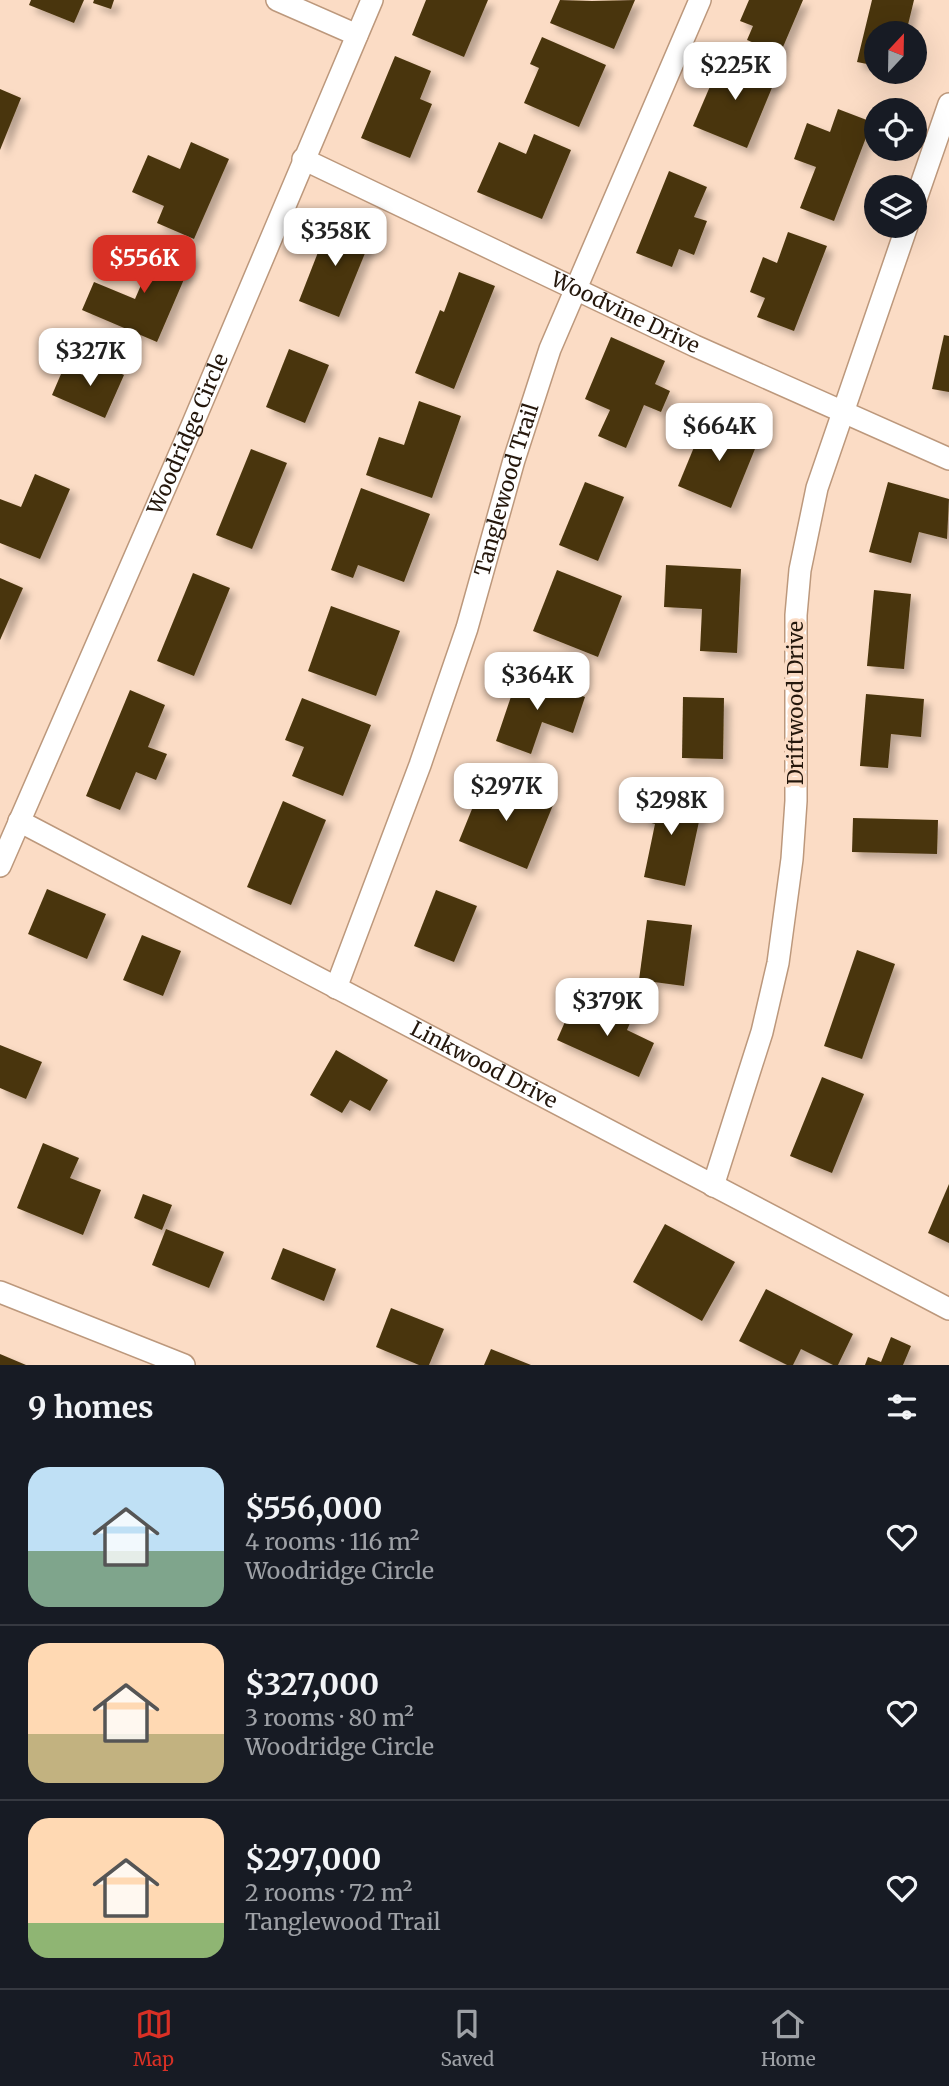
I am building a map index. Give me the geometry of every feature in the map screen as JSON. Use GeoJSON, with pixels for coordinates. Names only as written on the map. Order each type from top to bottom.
{"type":"FeatureCollection","features":[{"type":"Feature","properties":{"kind":"street"},"geometry":{"type":"LineString","coordinates":[[277,0],[357,35]]}},
{"type":"Feature","properties":{"kind":"street","name":"Woodridge Circle"},"geometry":{"type":"LineString","coordinates":[[0,866],[191,428],[372,0]]}},
{"type":"Feature","properties":{"kind":"street","name":"Tanglewood Trail"},"geometry":{"type":"LineString","coordinates":[[336,988],[421,765],[467,628],[518,448],[550,349],[700,0]]}},
{"type":"Feature","properties":{"kind":"street"},"geometry":{"type":"LineString","coordinates":[[924,175],[949,104]]}},
{"type":"Feature","properties":{"kind":"street","name":"Woodvine Drive"},"geometry":{"type":"LineString","coordinates":[[303,159],[695,346],[949,459]]}},
{"type":"Feature","properties":{"kind":"street","name":"Driftwood Drive"},"geometry":{"type":"LineString","coordinates":[[713,1186],[762,1032],[778,964],[792,859],[796,802],[796,615],[800,570],[817,488],[903,238]]}},
{"type":"Feature","properties":{"kind":"street","name":"Linkwood Drive"},"geometry":{"type":"LineString","coordinates":[[19,821],[949,1309]]}},
{"type":"Feature","properties":{"kind":"street"},"geometry":{"type":"LineString","coordinates":[[0,1292],[184,1365]]}},
{"type":"Feature","properties":{"kind":"building"},"geometry":{"type":"Polygon","coordinates":[[[31,0],[84,0],[74,23],[29,5],[31,0]]]}},
{"type":"Feature","properties":{"kind":"building"},"geometry":{"type":"Polygon","coordinates":[[[94,0],[114,0],[111,9],[93,3],[94,0]]]}},
{"type":"Feature","properties":{"kind":"building"},"geometry":{"type":"Polygon","coordinates":[[[426,0],[488,0],[464,57],[412,35],[426,0]]]}},
{"type":"Feature","properties":{"kind":"building"},"geometry":{"type":"Polygon","coordinates":[[[560,0],[635,0],[614,49],[550,23],[560,0]]]}},
{"type":"Feature","properties":{"kind":"building"},"geometry":{"type":"Polygon","coordinates":[[[749,0],[803,0],[780,54],[747,40],[753,26],[740,21],[749,0]]]}},
{"type":"Feature","properties":{"kind":"building"},"geometry":{"type":"Polygon","coordinates":[[[872,0],[914,0],[909,21],[867,21],[872,0]]]}},
{"type":"Feature","properties":{"kind":"building"},"geometry":{"type":"Polygon","coordinates":[[[864,33],[864,63],[857,62],[864,33]]]}},
{"type":"Feature","properties":{"kind":"building"},"geometry":{"type":"Polygon","coordinates":[[[542,37],[606,65],[579,127],[524,103],[539,68],[530,64],[542,37]]]}},
{"type":"Feature","properties":{"kind":"building"},"geometry":{"type":"Polygon","coordinates":[[[395,56],[431,71],[420,99],[432,104],[410,158],[361,138],[395,56]]]}},
{"type":"Feature","properties":{"kind":"building"},"geometry":{"type":"Polygon","coordinates":[[[723,56],[776,78],[747,148],[693,126],[723,56]]]}},
{"type":"Feature","properties":{"kind":"building"},"geometry":{"type":"Polygon","coordinates":[[[0,89],[21,98],[0,150],[0,89]]]}},
{"type":"Feature","properties":{"kind":"building"},"geometry":{"type":"Polygon","coordinates":[[[838,109],[864,119],[864,143],[834,221],[800,208],[816,167],[794,159],[807,123],[830,132],[838,109]]]}},
{"type":"Feature","properties":{"kind":"building"},"geometry":{"type":"Polygon","coordinates":[[[534,134],[571,150],[542,219],[477,192],[499,142],[526,154],[534,134]]]}},
{"type":"Feature","properties":{"kind":"building"},"geometry":{"type":"Polygon","coordinates":[[[191,142],[229,159],[194,239],[157,223],[164,206],[132,192],[148,155],[180,169],[191,142]]]}},
{"type":"Feature","properties":{"kind":"building"},"geometry":{"type":"Polygon","coordinates":[[[669,171],[707,187],[694,217],[707,221],[694,255],[679,249],[672,267],[636,253],[669,171]]]}},
{"type":"Feature","properties":{"kind":"building"},"geometry":{"type":"Polygon","coordinates":[[[331,219],[372,236],[339,317],[299,301],[331,219]]]}},
{"type":"Feature","properties":{"kind":"building"},"geometry":{"type":"Polygon","coordinates":[[[788,232],[827,246],[794,331],[757,317],[765,298],[750,292],[763,257],[777,263],[788,232]]]}},
{"type":"Feature","properties":{"kind":"building"},"geometry":{"type":"Polygon","coordinates":[[[160,241],[194,256],[157,342],[82,310],[94,282],[135,299],[160,241]]]}},
{"type":"Feature","properties":{"kind":"building"},"geometry":{"type":"Polygon","coordinates":[[[459,272],[495,286],[454,389],[415,373],[440,310],[444,312],[459,272]]]}},
{"type":"Feature","properties":{"kind":"building"},"geometry":{"type":"Polygon","coordinates":[[[944,335],[949,336],[949,392],[932,389],[944,335]]]}},
{"type":"Feature","properties":{"kind":"building"},"geometry":{"type":"Polygon","coordinates":[[[611,337],[665,361],[655,384],[670,391],[661,412],[644,405],[626,448],[598,436],[610,410],[585,399],[611,337]]]}},
{"type":"Feature","properties":{"kind":"building"},"geometry":{"type":"Polygon","coordinates":[[[289,349],[329,365],[305,423],[266,407],[289,349]]]}},
{"type":"Feature","properties":{"kind":"building"},"geometry":{"type":"Polygon","coordinates":[[[92,360],[124,375],[105,418],[52,395],[64,367],[85,376],[92,360]]]}},
{"type":"Feature","properties":{"kind":"building"},"geometry":{"type":"Polygon","coordinates":[[[419,401],[461,416],[432,498],[366,475],[379,437],[404,445],[419,401]]]}},
{"type":"Feature","properties":{"kind":"building"},"geometry":{"type":"Polygon","coordinates":[[[706,418],[759,439],[731,508],[678,486],[706,418]]]}},
{"type":"Feature","properties":{"kind":"building"},"geometry":{"type":"Polygon","coordinates":[[[251,449],[287,463],[252,549],[216,535],[251,449]]]}},
{"type":"Feature","properties":{"kind":"building"},"geometry":{"type":"Polygon","coordinates":[[[35,474],[70,489],[40,559],[0,543],[0,499],[21,507],[35,474]]]}},
{"type":"Feature","properties":{"kind":"building"},"geometry":{"type":"Polygon","coordinates":[[[585,482],[624,497],[598,561],[559,545],[585,482]]]}},
{"type":"Feature","properties":{"kind":"building"},"geometry":{"type":"Polygon","coordinates":[[[888,482],[949,499],[947,539],[919,532],[911,563],[869,552],[888,482]]]}},
{"type":"Feature","properties":{"kind":"building"},"geometry":{"type":"Polygon","coordinates":[[[361,488],[430,514],[404,582],[358,565],[353,578],[331,570],[361,488]]]}},
{"type":"Feature","properties":{"kind":"building"},"geometry":{"type":"Polygon","coordinates":[[[666,565],[741,569],[737,653],[700,651],[702,609],[664,607],[666,565]]]}},
{"type":"Feature","properties":{"kind":"building"},"geometry":{"type":"Polygon","coordinates":[[[557,570],[622,596],[598,657],[533,631],[557,570]]]}},
{"type":"Feature","properties":{"kind":"building"},"geometry":{"type":"Polygon","coordinates":[[[193,573],[230,588],[194,676],[157,661],[193,573]]]}},
{"type":"Feature","properties":{"kind":"building"},"geometry":{"type":"Polygon","coordinates":[[[0,578],[23,588],[0,640],[0,578]]]}},
{"type":"Feature","properties":{"kind":"building"},"geometry":{"type":"Polygon","coordinates":[[[874,590],[911,594],[904,669],[867,666],[874,590]]]}},
{"type":"Feature","properties":{"kind":"building"},"geometry":{"type":"Polygon","coordinates":[[[331,606],[400,631],[376,696],[308,671],[331,606]]]}},
{"type":"Feature","properties":{"kind":"building"},"geometry":{"type":"Polygon","coordinates":[[[519,673],[585,697],[573,733],[542,722],[531,754],[496,741],[519,673]]]}},
{"type":"Feature","properties":{"kind":"building"},"geometry":{"type":"Polygon","coordinates":[[[130,690],[165,705],[148,747],[167,754],[156,780],[136,772],[120,810],[86,796],[130,690]]]}},
{"type":"Feature","properties":{"kind":"building"},"geometry":{"type":"Polygon","coordinates":[[[866,694],[924,699],[921,737],[891,734],[888,768],[860,766],[866,694]]]}},
{"type":"Feature","properties":{"kind":"building"},"geometry":{"type":"Polygon","coordinates":[[[683,697],[724,698],[723,759],[682,758],[683,697]]]}},
{"type":"Feature","properties":{"kind":"building"},"geometry":{"type":"Polygon","coordinates":[[[302,698],[371,725],[343,796],[292,776],[304,747],[285,740],[302,698]]]}},
{"type":"Feature","properties":{"kind":"building"},"geometry":{"type":"Polygon","coordinates":[[[485,777],[553,805],[527,869],[459,841],[485,777]]]}},
{"type":"Feature","properties":{"kind":"building"},"geometry":{"type":"Polygon","coordinates":[[[650,791],[703,803],[685,886],[644,877],[655,824],[644,821],[650,791]]]}},
{"type":"Feature","properties":{"kind":"building"},"geometry":{"type":"Polygon","coordinates":[[[283,801],[326,820],[291,905],[247,887],[283,801]]]}},
{"type":"Feature","properties":{"kind":"building"},"geometry":{"type":"Polygon","coordinates":[[[853,818],[938,820],[937,854],[852,852],[853,818]]]}},
{"type":"Feature","properties":{"kind":"building"},"geometry":{"type":"Polygon","coordinates":[[[47,889],[106,914],[87,959],[28,934],[47,889]]]}},
{"type":"Feature","properties":{"kind":"building"},"geometry":{"type":"Polygon","coordinates":[[[436,890],[477,906],[454,962],[414,946],[436,890]]]}},
{"type":"Feature","properties":{"kind":"building"},"geometry":{"type":"Polygon","coordinates":[[[647,920],[692,925],[684,986],[639,980],[647,920]]]}},
{"type":"Feature","properties":{"kind":"building"},"geometry":{"type":"Polygon","coordinates":[[[142,935],[181,951],[163,996],[123,980],[142,935]]]}},
{"type":"Feature","properties":{"kind":"building"},"geometry":{"type":"Polygon","coordinates":[[[857,950],[895,964],[862,1059],[824,1046],[857,950]]]}},
{"type":"Feature","properties":{"kind":"building"},"geometry":{"type":"Polygon","coordinates":[[[596,1000],[633,1016],[627,1030],[654,1043],[639,1077],[557,1040],[571,1008],[589,1016],[596,1000]]]}},
{"type":"Feature","properties":{"kind":"building"},"geometry":{"type":"Polygon","coordinates":[[[0,1045],[42,1062],[26,1099],[0,1088],[0,1045]]]}},
{"type":"Feature","properties":{"kind":"building"},"geometry":{"type":"Polygon","coordinates":[[[336,1050],[388,1080],[370,1111],[350,1100],[342,1113],[310,1095],[336,1050]]]}},
{"type":"Feature","properties":{"kind":"building"},"geometry":{"type":"Polygon","coordinates":[[[822,1077],[864,1094],[832,1173],[790,1156],[822,1077]]]}},
{"type":"Feature","properties":{"kind":"building"},"geometry":{"type":"Polygon","coordinates":[[[43,1143],[79,1158],[70,1178],[101,1190],[83,1235],[17,1208],[43,1143]]]}},
{"type":"Feature","properties":{"kind":"building"},"geometry":{"type":"Polygon","coordinates":[[[949,1184],[949,1243],[928,1233],[949,1184]]]}},
{"type":"Feature","properties":{"kind":"building"},"geometry":{"type":"Polygon","coordinates":[[[143,1194],[172,1205],[162,1230],[134,1218],[143,1194]]]}},
{"type":"Feature","properties":{"kind":"building"},"geometry":{"type":"Polygon","coordinates":[[[665,1224],[735,1262],[702,1321],[633,1282],[665,1224]]]}},
{"type":"Feature","properties":{"kind":"building"},"geometry":{"type":"Polygon","coordinates":[[[166,1229],[224,1252],[209,1288],[152,1265],[166,1229]]]}},
{"type":"Feature","properties":{"kind":"building"},"geometry":{"type":"Polygon","coordinates":[[[283,1248],[336,1269],[324,1301],[271,1279],[283,1248]]]}},
{"type":"Feature","properties":{"kind":"building"},"geometry":{"type":"Polygon","coordinates":[[[766,1289],[853,1334],[838,1365],[801,1349],[793,1365],[787,1365],[739,1341],[766,1289]]]}},
{"type":"Feature","properties":{"kind":"building"},"geometry":{"type":"Polygon","coordinates":[[[391,1308],[444,1329],[429,1365],[419,1365],[376,1347],[391,1308]]]}},
{"type":"Feature","properties":{"kind":"building"},"geometry":{"type":"Polygon","coordinates":[[[891,1337],[911,1346],[903,1365],[865,1365],[868,1357],[881,1362],[891,1337]]]}},
{"type":"Feature","properties":{"kind":"building"},"geometry":{"type":"Polygon","coordinates":[[[491,1349],[531,1365],[484,1365],[491,1349]]]}},
{"type":"Feature","properties":{"kind":"building"},"geometry":{"type":"Polygon","coordinates":[[[0,1354],[26,1365],[0,1365],[0,1354]]]}}]}
